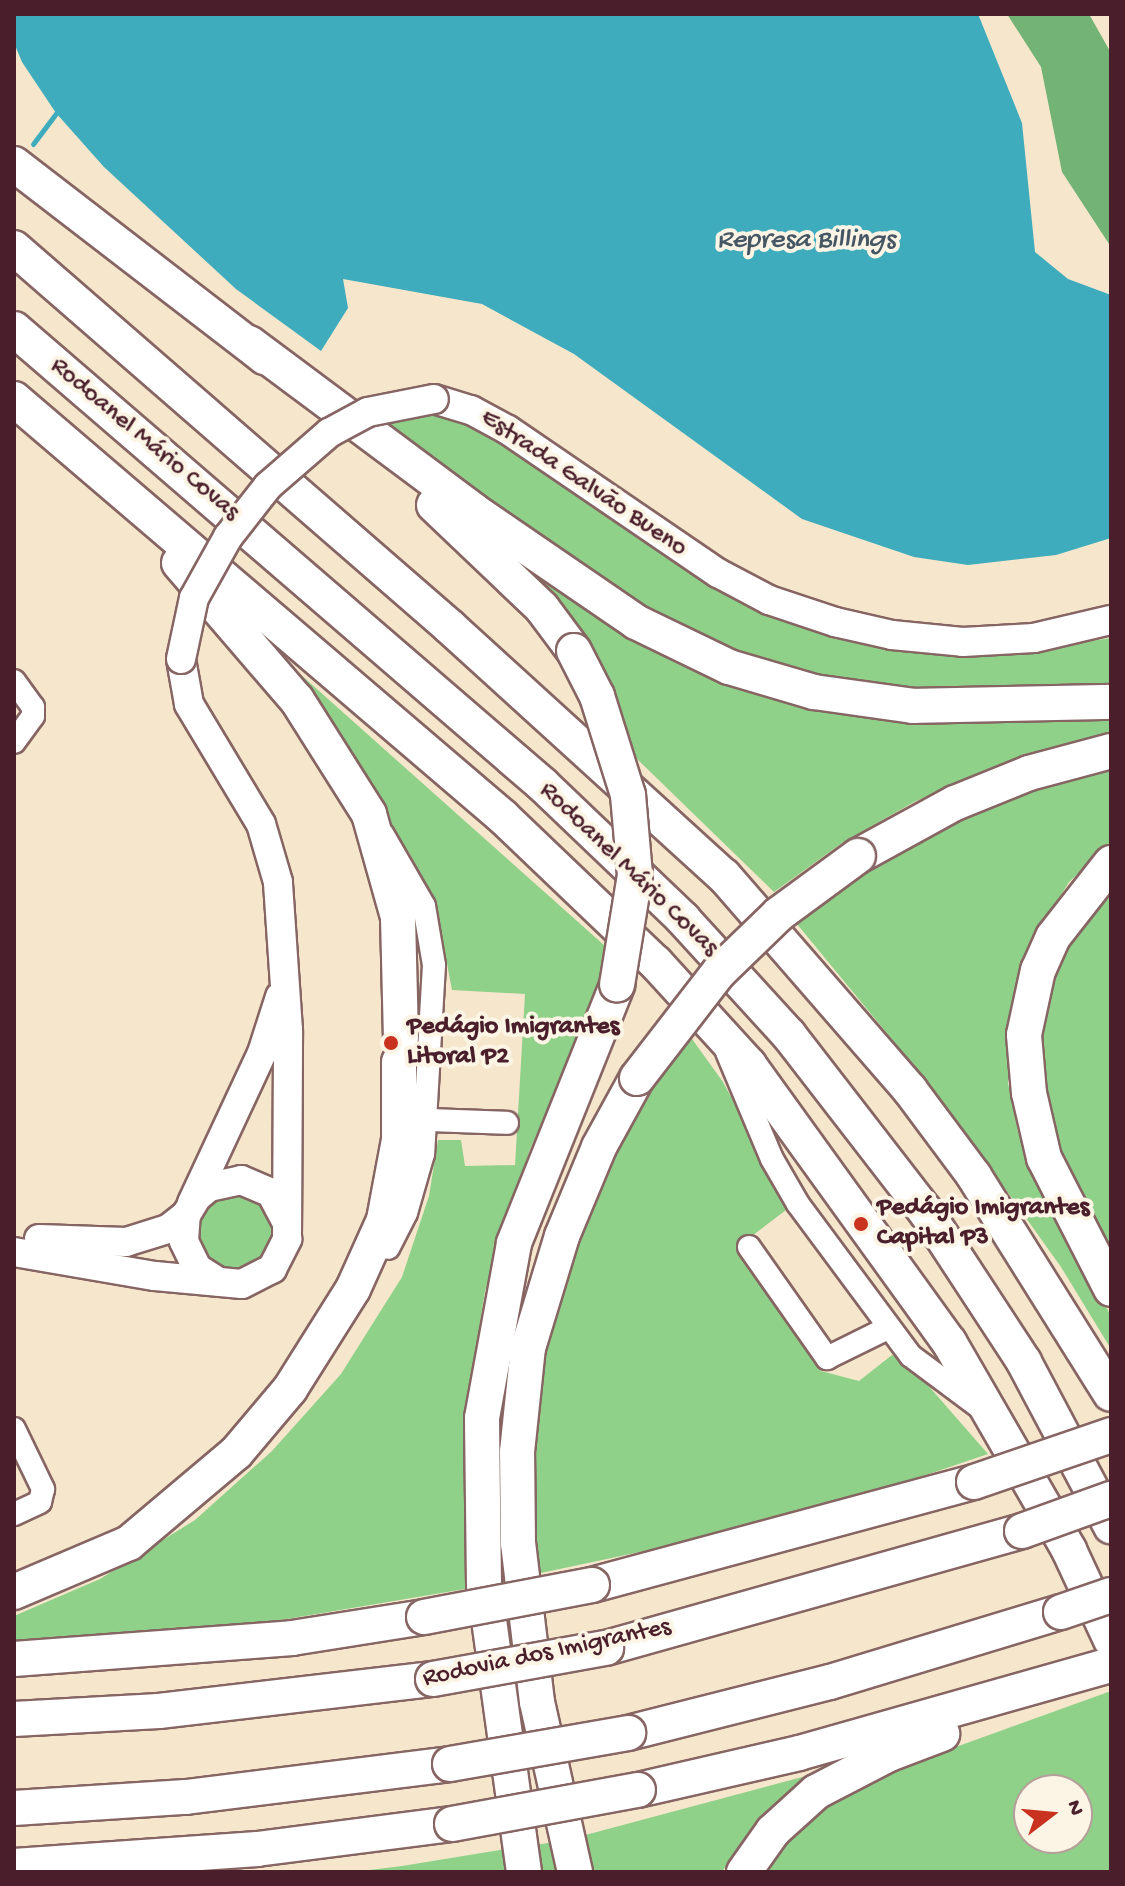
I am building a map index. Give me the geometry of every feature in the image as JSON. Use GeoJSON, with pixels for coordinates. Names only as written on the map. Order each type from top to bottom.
{"type":"FeatureCollection","features":[{"type":"Feature","properties":{"kind":"highway"},"geometry":{"type":"LineString","coordinates":[[14,164],[249,343],[490,555],[542,608],[574,651],[597,696],[628,795],[635,875],[617,985],[514,1243],[482,1418],[484,1585],[524,1872]]}},
{"type":"Feature","properties":{"kind":"highway"},"geometry":{"type":"LineString","coordinates":[[14,248],[462,638],[724,876],[910,1090],[974,1176],[1111,1394]]}},
{"type":"Feature","properties":{"kind":"highway","name":"Rodoanel Mário Covas"},"geometry":{"type":"LineString","coordinates":[[14,329],[543,785],[683,919],[789,1035],[926,1212],[1024,1362],[1111,1526]]}},
{"type":"Feature","properties":{"kind":"highway"},"geometry":{"type":"LineString","coordinates":[[249,343],[474,511],[636,622],[729,667],[814,692],[913,706],[1111,702]]}},
{"type":"Feature","properties":{"kind":"highway"},"geometry":{"type":"LineString","coordinates":[[14,399],[503,817],[656,963],[718,1033],[786,1115],[949,1342],[996,1419],[1099,1662]]}},
{"type":"Feature","properties":{"kind":"highway"},"geometry":{"type":"LineString","coordinates":[[14,1592],[129,1543],[189,1497],[245,1443],[329,1331],[370,1255],[387,1207],[399,1140],[398,917],[369,814],[297,700],[91,465]]}},
{"type":"Feature","properties":{"kind":"highway"},"geometry":{"type":"LineString","coordinates":[[575,1872],[537,1702],[518,1543],[517,1452],[528,1348],[557,1250],[599,1147],[637,1078],[719,972],[779,914],[858,856],[955,803],[1029,773],[1111,751]]}},
{"type":"Feature","properties":{"kind":"highway"},"geometry":{"type":"LineString","coordinates":[[1111,863],[1053,937],[1038,970],[1024,1035],[1029,1093],[1044,1158],[1111,1289]]}},
{"type":"Feature","properties":{"kind":"highway"},"geometry":{"type":"LineString","coordinates":[[14,1659],[292,1638],[592,1585],[974,1482],[1111,1435]]}},
{"type":"Feature","properties":{"kind":"highway","name":"Rodovia dos Imigrantes"},"geometry":{"type":"LineString","coordinates":[[14,1719],[159,1711],[433,1679],[606,1648],[1022,1531],[1111,1499]]}},
{"type":"Feature","properties":{"kind":"highway"},"geometry":{"type":"LineString","coordinates":[[14,1808],[186,1797],[450,1764],[628,1733],[830,1682],[1111,1595]]}},
{"type":"Feature","properties":{"kind":"highway"},"geometry":{"type":"LineString","coordinates":[[14,1866],[257,1849],[452,1824],[638,1790],[799,1753],[1099,1662]]}},
{"type":"Feature","properties":{"kind":"highway"},"geometry":{"type":"LineString","coordinates":[[744,1872],[773,1831],[816,1792],[889,1754],[1030,1703],[1099,1662]]}},
{"type":"Feature","properties":{"kind":"main road","name":"Estrada Galvão Bueno"},"geometry":{"type":"LineString","coordinates":[[14,1252],[242,1284],[272,1269],[285,1248],[284,924],[271,854],[248,800],[194,714],[181,682],[181,659],[194,598],[228,537],[268,486],[321,440],[368,412],[434,399],[471,410],[508,430],[718,573],[769,600],[835,622],[892,635],[963,642],[1034,638],[1111,620]]}},
{"type":"Feature","properties":{"kind":"main road","name":"Estrada Galvão Bueno"},"geometry":{"type":"LineString","coordinates":[[222,1283],[197,1268],[189,1255],[189,1209],[262,1053],[286,977]]}},
{"type":"Feature","properties":{"kind":"main road"},"geometry":{"type":"LineString","coordinates":[[14,1234],[65,1243],[126,1242],[168,1229],[209,1187],[241,1180],[271,1193],[287,1222]]}},
{"type":"Feature","properties":{"kind":"street"},"geometry":{"type":"LineString","coordinates":[[14,681],[33,707],[33,716],[14,742]]}},
{"type":"Feature","properties":{"kind":"street"},"geometry":{"type":"LineString","coordinates":[[329,1331],[372,1278],[406,1213],[427,1120],[431,933],[411,877],[369,814]]}},
{"type":"Feature","properties":{"kind":"street"},"geometry":{"type":"LineString","coordinates":[[718,1033],[787,1188],[888,1328],[921,1365],[996,1419]]}},
{"type":"Feature","properties":{"kind":"street"},"geometry":{"type":"LineString","coordinates":[[427,1120],[507,1123]]}},
{"type":"Feature","properties":{"kind":"street"},"geometry":{"type":"LineString","coordinates":[[749,1247],[827,1358],[888,1328]]}},
{"type":"Feature","properties":{"kind":"street"},"geometry":{"type":"LineString","coordinates":[[14,1429],[43,1489],[35,1507],[14,1514]]}},
{"type":"Feature","properties":{"kind":"green space"},"geometry":{"type":"Polygon","coordinates":[[[1007,14],[1089,14],[1111,53],[1111,247],[1062,172],[1041,67],[1007,14]]]}},
{"type":"Feature","properties":{"kind":"green space"},"geometry":{"type":"Polygon","coordinates":[[[411,413],[440,413],[479,427],[696,574],[1013,653],[1111,638],[1111,690],[883,687],[761,663],[649,617],[376,425],[411,413]]]}},
{"type":"Feature","properties":{"kind":"green space"},"geometry":{"type":"Polygon","coordinates":[[[539,573],[708,670],[1111,711],[1111,732],[996,766],[914,802],[842,843],[774,892],[635,757],[617,706],[541,584],[539,573]]]}},
{"type":"Feature","properties":{"kind":"green space"},"geometry":{"type":"Polygon","coordinates":[[[263,641],[605,946],[599,991],[529,1152],[485,1291],[464,1426],[465,1589],[281,1620],[14,1646],[14,1616],[100,1579],[195,1520],[272,1451],[341,1374],[402,1277],[429,1196],[438,1140],[461,1140],[465,1166],[515,1165],[525,994],[452,990],[439,922],[410,854],[263,641]]]}},
{"type":"Feature","properties":{"kind":"green space"},"geometry":{"type":"Polygon","coordinates":[[[1111,759],[1111,842],[1069,882],[1028,948],[1008,1036],[1008,1083],[1018,1132],[1035,1180],[1111,1316],[1111,1349],[1061,1267],[941,1099],[792,918],[940,819],[1111,759]]]}},
{"type":"Feature","properties":{"kind":"green space"},"geometry":{"type":"Polygon","coordinates":[[[1111,870],[1111,1269],[1043,1136],[1035,996],[1111,870]]]}},
{"type":"Feature","properties":{"kind":"green space"},"geometry":{"type":"Polygon","coordinates":[[[687,1032],[723,1082],[790,1207],[736,1248],[821,1371],[859,1381],[892,1355],[905,1359],[988,1454],[867,1495],[715,1536],[536,1574],[529,1542],[540,1350],[572,1240],[647,1084],[687,1032]]]}},
{"type":"Feature","properties":{"kind":"green space"},"geometry":{"type":"Polygon","coordinates":[[[227,1193],[243,1193],[257,1199],[268,1210],[274,1232],[268,1254],[257,1265],[243,1271],[227,1271],[213,1265],[202,1254],[196,1240],[196,1224],[202,1210],[213,1199],[227,1193]]]}},
{"type":"Feature","properties":{"kind":"green space"},"geometry":{"type":"Polygon","coordinates":[[[1111,1691],[1111,1872],[763,1872],[785,1842],[825,1806],[895,1769],[1111,1691]]]}},
{"type":"Feature","properties":{"kind":"green space"},"geometry":{"type":"Polygon","coordinates":[[[806,1776],[758,1818],[722,1872],[587,1872],[578,1837],[806,1776]]]}},
{"type":"Feature","properties":{"kind":"green space"},"geometry":{"type":"Polygon","coordinates":[[[554,1842],[562,1872],[536,1872],[530,1846],[554,1842]]]}},
{"type":"Feature","properties":{"kind":"green space"},"geometry":{"type":"Polygon","coordinates":[[[506,1849],[508,1872],[353,1872],[402,1866],[506,1849]]]}},
{"type":"Feature","properties":{"kind":"water","name":"Represa Billings"},"geometry":{"type":"Polygon","coordinates":[[[14,14],[978,14],[1022,123],[1035,252],[1068,279],[1111,295],[1111,538],[1056,555],[968,565],[914,557],[802,519],[574,354],[482,304],[343,279],[348,308],[321,351],[236,289],[104,167],[56,113],[22,62],[14,43],[14,14]]]}},
{"type":"Feature","properties":{"kind":"waterway"},"geometry":{"type":"LineString","coordinates":[[33,144],[56,113]]}},
{"type":"Feature","properties":{"kind":"place","name":"Pedágio Imigrantes Litoral P2"},"geometry":{"type":"Point","coordinates":[391,1043]}},
{"type":"Feature","properties":{"kind":"place","name":"Pedágio Imigrantes Capital P3"},"geometry":{"type":"Point","coordinates":[861,1224]}}]}
